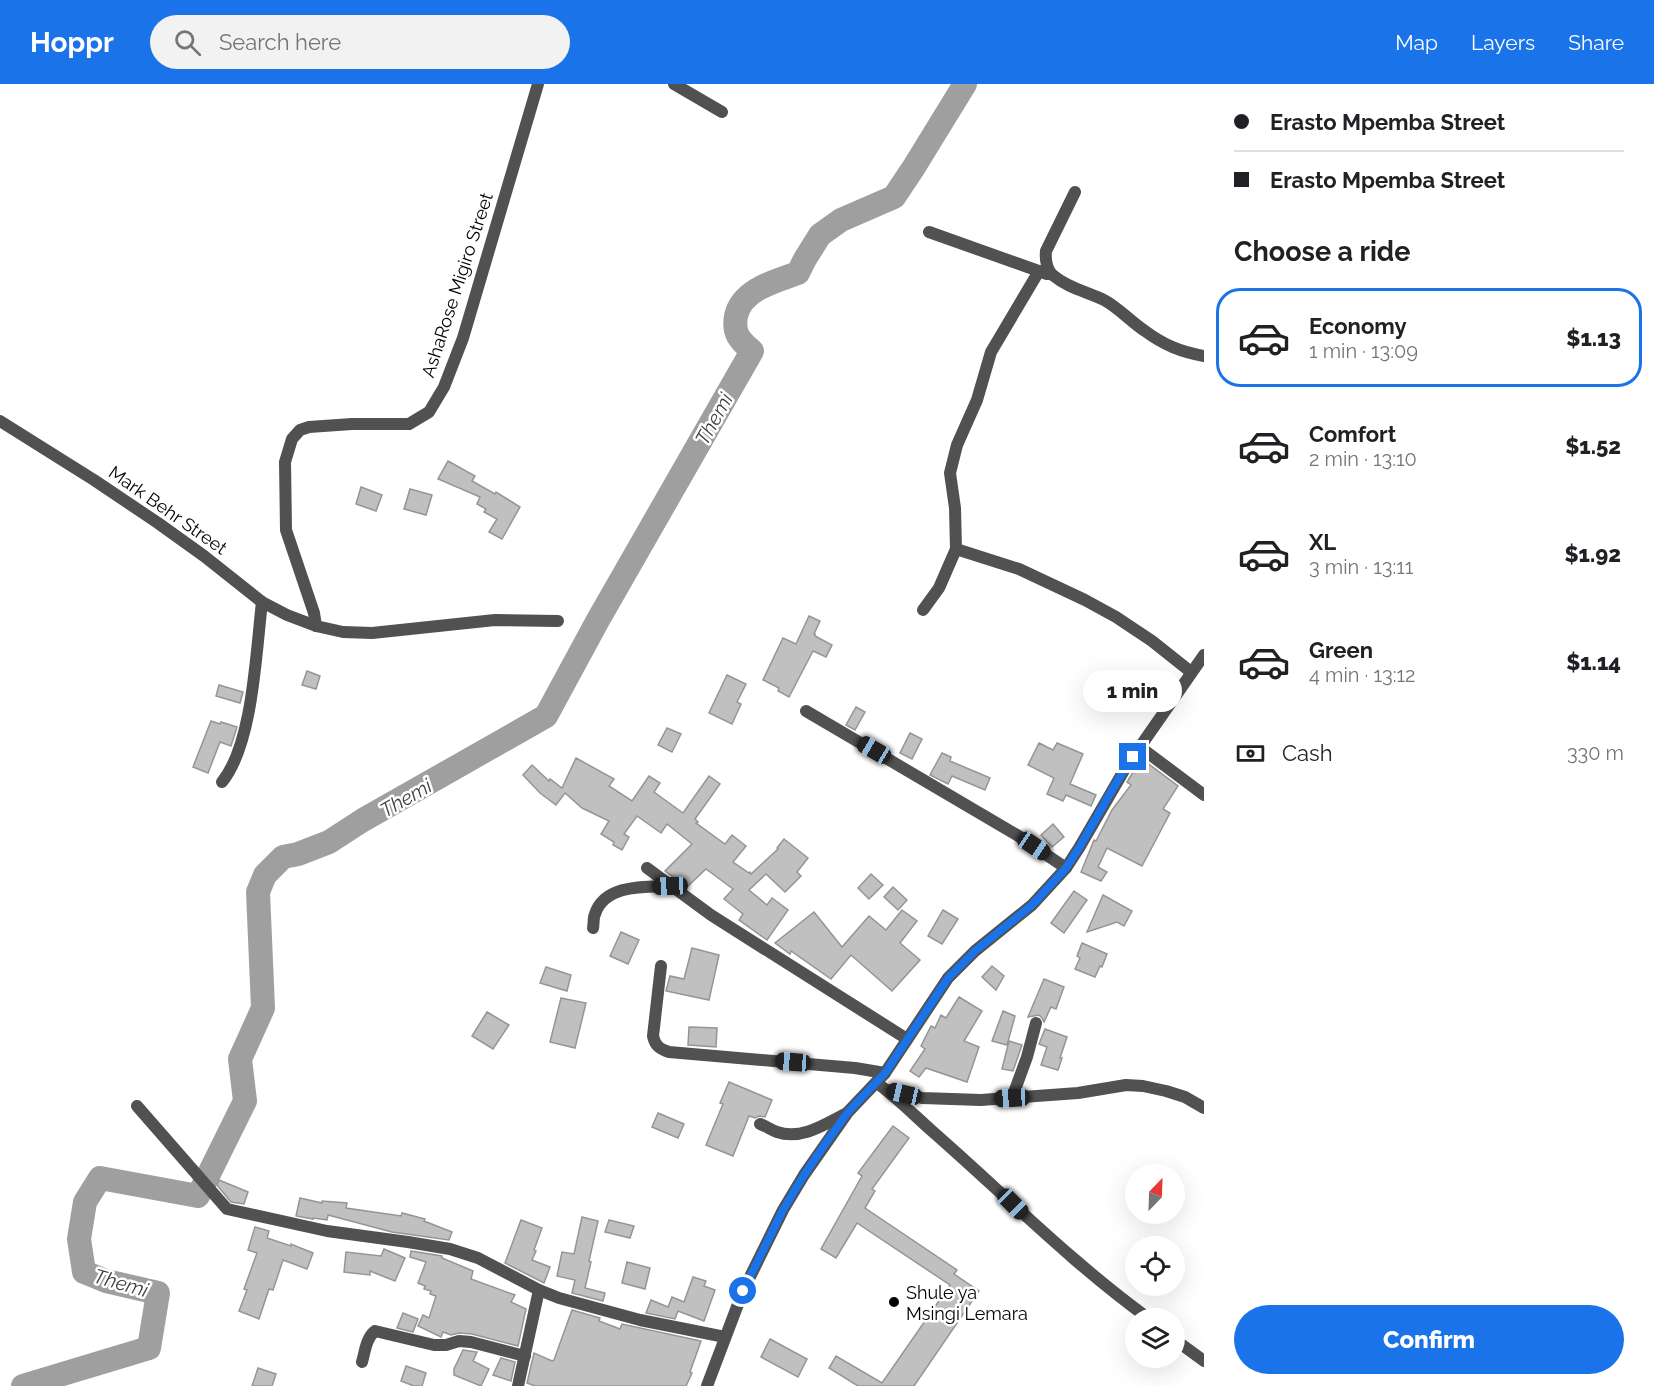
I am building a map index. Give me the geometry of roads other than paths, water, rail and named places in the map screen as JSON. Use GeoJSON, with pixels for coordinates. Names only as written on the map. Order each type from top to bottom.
{"type":"FeatureCollection","features":[{"type":"Feature","properties":{"kind":"street","name":"AshaRose Migiro Street"},"geometry":{"type":"LineString","coordinates":[[316,626],[286,530],[285,462],[292,439],[300,430],[309,427],[409,424],[429,412],[444,387],[463,338],[538,84]]}},
{"type":"Feature","properties":{"kind":"street"},"geometry":{"type":"LineString","coordinates":[[674,84],[722,112]]}},
{"type":"Feature","properties":{"kind":"street"},"geometry":{"type":"LineString","coordinates":[[1052,275],[1045,258],[1046,251],[1075,192]]}},
{"type":"Feature","properties":{"kind":"street"},"geometry":{"type":"LineString","coordinates":[[929,232],[1052,275],[1106,301],[1162,343],[1181,352],[1204,356]]}},
{"type":"Feature","properties":{"kind":"street"},"geometry":{"type":"LineString","coordinates":[[923,610],[939,588],[956,549],[955,508],[950,473],[957,445],[977,400],[991,352],[1039,271]]}},
{"type":"Feature","properties":{"kind":"street","name":"Mark Behr Street"},"geometry":{"type":"LineString","coordinates":[[0,421],[158,523],[262,602],[316,626],[342,632],[372,633],[495,620],[558,621]]}},
{"type":"Feature","properties":{"kind":"street"},"geometry":{"type":"LineString","coordinates":[[956,549],[1019,569],[1084,600],[1134,629],[1191,672]]}},
{"type":"Feature","properties":{"kind":"street"},"geometry":{"type":"LineString","coordinates":[[222,782],[230,772],[246,727],[262,602]]}},
{"type":"Feature","properties":{"kind":"street"},"geometry":{"type":"LineString","coordinates":[[760,1124],[778,1132],[791,1134],[812,1131],[848,1112],[883,1082],[935,996],[960,965],[1032,905],[1066,868],[1115,785],[1204,655]]}},
{"type":"Feature","properties":{"kind":"street"},"geometry":{"type":"LineString","coordinates":[[806,711],[1017,835],[1066,868]]}},
{"type":"Feature","properties":{"kind":"street"},"geometry":{"type":"LineString","coordinates":[[1140,747],[1204,795]]}},
{"type":"Feature","properties":{"kind":"street"},"geometry":{"type":"LineString","coordinates":[[647,868],[741,934],[907,1039]]}},
{"type":"Feature","properties":{"kind":"street"},"geometry":{"type":"LineString","coordinates":[[593,928],[594,914],[604,899],[633,888],[670,886]]}},
{"type":"Feature","properties":{"kind":"street"},"geometry":{"type":"LineString","coordinates":[[662,966],[653,1036],[654,1042],[660,1049],[669,1052],[855,1068],[922,1098],[981,1100],[1078,1093],[1126,1085],[1166,1091],[1185,1097],[1204,1108]]}},
{"type":"Feature","properties":{"kind":"street"},"geometry":{"type":"LineString","coordinates":[[1012,1098],[1036,1023]]}},
{"type":"Feature","properties":{"kind":"street"},"geometry":{"type":"LineString","coordinates":[[883,1082],[1053,1242],[1134,1308]]}},
{"type":"Feature","properties":{"kind":"street"},"geometry":{"type":"LineString","coordinates":[[137,1106],[227,1209],[327,1231],[450,1249],[478,1258],[539,1290],[579,1304],[676,1328],[725,1337]]}},
{"type":"Feature","properties":{"kind":"street"},"geometry":{"type":"LineString","coordinates":[[707,1386],[743,1291],[783,1210],[804,1175],[848,1112]]}},
{"type":"Feature","properties":{"kind":"street"},"geometry":{"type":"LineString","coordinates":[[518,1386],[539,1290]]}},
{"type":"Feature","properties":{"kind":"street"},"geometry":{"type":"LineString","coordinates":[[362,1362],[367,1342],[375,1331],[434,1345],[447,1345],[459,1341],[471,1342],[525,1356]]}},
{"type":"Feature","properties":{"kind":"street"},"geometry":{"type":"LineString","coordinates":[[1185,1347],[1204,1361]]}},
{"type":"Feature","properties":{"kind":"waterway","name":"Themi"},"geometry":{"type":"LineString","coordinates":[[23,1386],[149,1348],[158,1293],[106,1281],[84,1272],[79,1239],[85,1202],[100,1178],[198,1196],[245,1101],[240,1059],[263,1008],[258,892],[265,875],[283,857],[329,842],[363,820],[546,716],[598,620],[752,351],[740,340],[736,332],[735,322],[739,307],[745,299],[761,287],[798,273],[820,235],[841,220],[894,197],[965,84]]}},
{"type":"Feature","properties":{"kind":"place","name":"Shule ya Msingi Lemara"},"geometry":{"type":"Point","coordinates":[894,1302]}}]}
